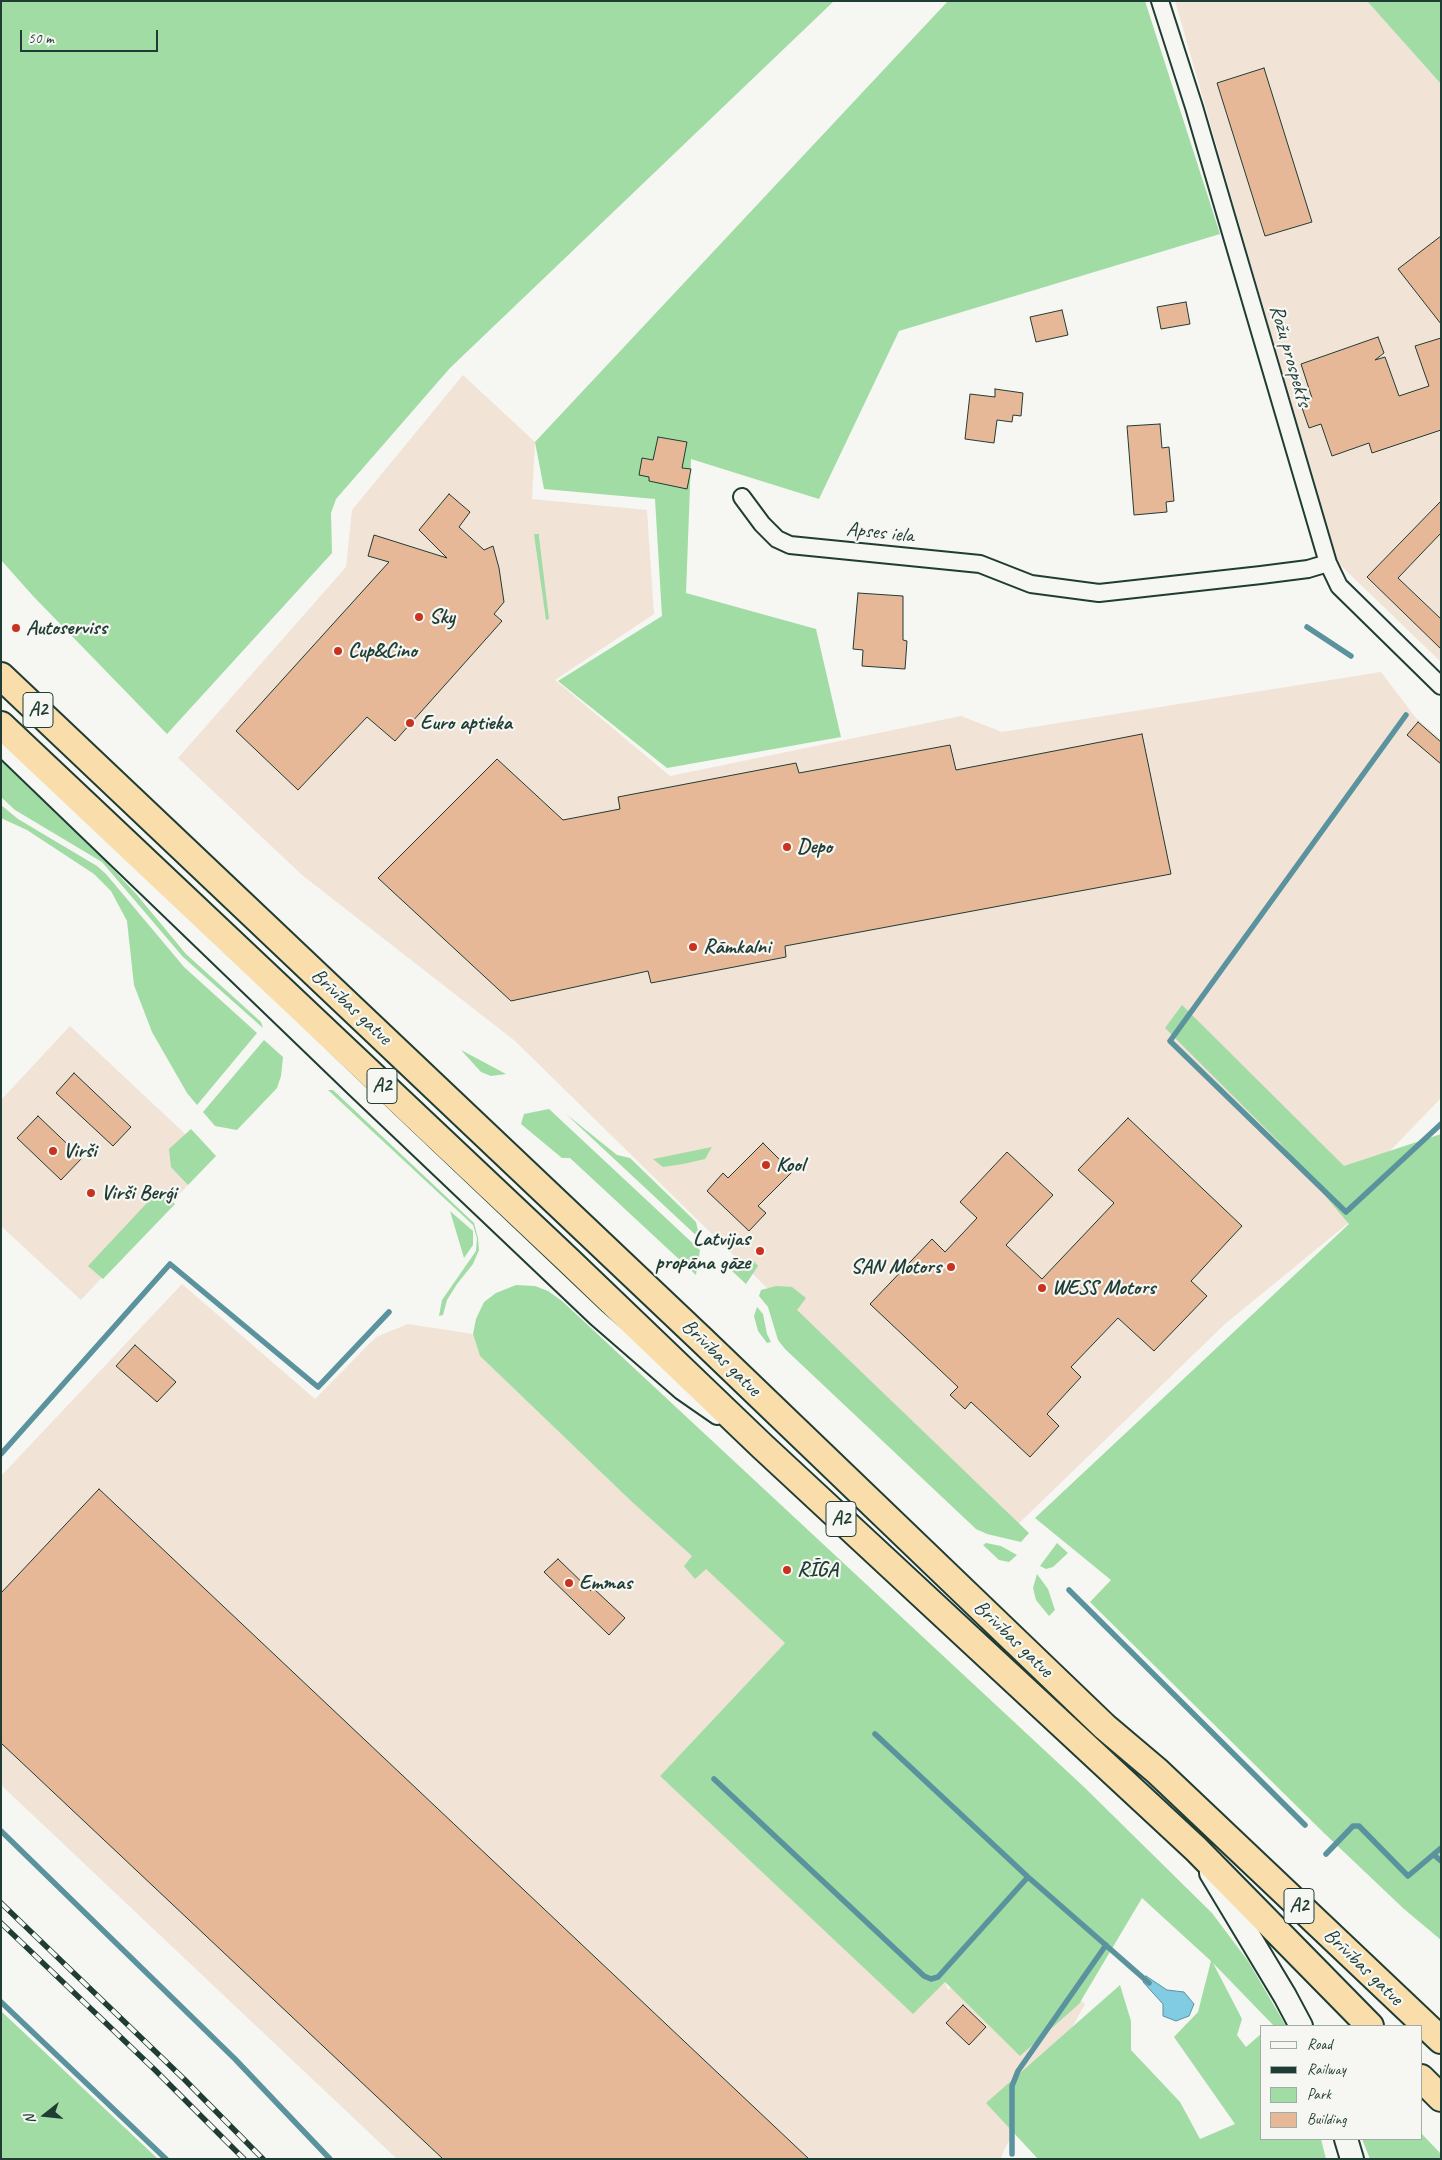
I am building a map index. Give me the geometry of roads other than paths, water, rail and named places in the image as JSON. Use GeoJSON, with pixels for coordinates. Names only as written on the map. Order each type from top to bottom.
{"type":"FeatureCollection","features":[{"type":"Feature","properties":{"kind":"highway","name":"Brīvības gatve"},"geometry":{"type":"LineString","coordinates":[[1,676],[702,1340],[1098,1720],[1158,1771],[1441,2040]]}},
{"type":"Feature","properties":{"kind":"highway","name":"Brīvības gatve"},"geometry":{"type":"LineString","coordinates":[[1,725],[570,1262],[762,1446],[1196,1849],[1369,2025]]}},
{"type":"Feature","properties":{"kind":"highway"},"geometry":{"type":"LineString","coordinates":[[1422,2079],[1441,2098]]}},
{"type":"Feature","properties":{"kind":"main road"},"geometry":{"type":"LineString","coordinates":[[1196,1849],[1285,1996],[1300,2025]]}},
{"type":"Feature","properties":{"kind":"main road"},"geometry":{"type":"LineString","coordinates":[[1346,2140],[1352,2159]]}},
{"type":"Feature","properties":{"kind":"street","name":"Rožu prospekts"},"geometry":{"type":"LineString","coordinates":[[1160,1],[1194,107],[1328,564],[1339,586],[1441,686]]}},
{"type":"Feature","properties":{"kind":"street","name":"Apses iela"},"geometry":{"type":"LineString","coordinates":[[742,497],[767,529],[777,539],[790,545],[980,564],[1031,584],[1099,592],[1260,575],[1308,569],[1328,564]]}},
{"type":"Feature","properties":{"kind":"street"},"geometry":{"type":"LineString","coordinates":[[1,747],[356,1090],[597,1318],[680,1392],[762,1446]]}},
{"type":"Feature","properties":{"kind":"water"},"geometry":{"type":"Polygon","coordinates":[[[1146,1976],[1167,1990],[1184,1992],[1194,2004],[1189,2016],[1176,2021],[1163,2016],[1163,2004],[1143,1982],[1146,1976]]]}},
{"type":"Feature","properties":{"kind":"waterway"},"geometry":{"type":"LineString","coordinates":[[1307,627],[1351,656]]}},
{"type":"Feature","properties":{"kind":"waterway"},"geometry":{"type":"LineString","coordinates":[[1406,715],[1170,1041],[1346,1212],[1441,1124]]}},
{"type":"Feature","properties":{"kind":"waterway"},"geometry":{"type":"LineString","coordinates":[[1,1454],[170,1264],[318,1387],[389,1312]]}},
{"type":"Feature","properties":{"kind":"waterway"},"geometry":{"type":"LineString","coordinates":[[1069,1590],[1305,1825]]}},
{"type":"Feature","properties":{"kind":"waterway"},"geometry":{"type":"LineString","coordinates":[[875,1734],[1028,1877],[1149,1983]]}},
{"type":"Feature","properties":{"kind":"waterway"},"geometry":{"type":"LineString","coordinates":[[714,1779],[924,1976],[931,1979],[938,1977],[1028,1877]]}},
{"type":"Feature","properties":{"kind":"waterway"},"geometry":{"type":"LineString","coordinates":[[1326,1854],[1353,1826],[1359,1826],[1408,1876],[1441,1848]]}},
{"type":"Feature","properties":{"kind":"waterway"},"geometry":{"type":"LineString","coordinates":[[1,1831],[235,2059],[330,2159]]}},
{"type":"Feature","properties":{"kind":"waterway"},"geometry":{"type":"LineString","coordinates":[[1434,1855],[1441,1861]]}},
{"type":"Feature","properties":{"kind":"waterway"},"geometry":{"type":"LineString","coordinates":[[1012,2154],[1012,2086],[1018,2071],[1106,1945]]}},
{"type":"Feature","properties":{"kind":"waterway"},"geometry":{"type":"LineString","coordinates":[[1,2002],[166,2159]]}},
{"type":"Feature","properties":{"kind":"railway"},"geometry":{"type":"LineString","coordinates":[[1,1903],[184,2079],[263,2159]]}},
{"type":"Feature","properties":{"kind":"railway"},"geometry":{"type":"LineString","coordinates":[[1,1923],[155,2070],[244,2159]]}},
{"type":"Feature","properties":{"kind":"place","name":"Sky"},"geometry":{"type":"Point","coordinates":[419,617]}},
{"type":"Feature","properties":{"kind":"place","name":"Autoserviss"},"geometry":{"type":"Point","coordinates":[16,628]}},
{"type":"Feature","properties":{"kind":"place","name":"Cup&Cino"},"geometry":{"type":"Point","coordinates":[338,651]}},
{"type":"Feature","properties":{"kind":"place","name":"Euro aptieka"},"geometry":{"type":"Point","coordinates":[410,723]}},
{"type":"Feature","properties":{"kind":"place","name":"Depo"},"geometry":{"type":"Point","coordinates":[787,847]}},
{"type":"Feature","properties":{"kind":"place","name":"Rāmkalni"},"geometry":{"type":"Point","coordinates":[693,947]}},
{"type":"Feature","properties":{"kind":"place","name":"Virši"},"geometry":{"type":"Point","coordinates":[53,1151]}},
{"type":"Feature","properties":{"kind":"place","name":"Kool"},"geometry":{"type":"Point","coordinates":[766,1165]}},
{"type":"Feature","properties":{"kind":"place","name":"Virši Berģi"},"geometry":{"type":"Point","coordinates":[91,1193]}},
{"type":"Feature","properties":{"kind":"place","name":"Latvijas propāna gāze"},"geometry":{"type":"Point","coordinates":[760,1251]}},
{"type":"Feature","properties":{"kind":"place","name":"SAN Motors"},"geometry":{"type":"Point","coordinates":[951,1267]}},
{"type":"Feature","properties":{"kind":"place","name":"WESS Motors"},"geometry":{"type":"Point","coordinates":[1042,1288]}},
{"type":"Feature","properties":{"kind":"place","name":"RĪGA"},"geometry":{"type":"Point","coordinates":[787,1570]}},
{"type":"Feature","properties":{"kind":"place","name":"Emmas"},"geometry":{"type":"Point","coordinates":[569,1583]}}]}
